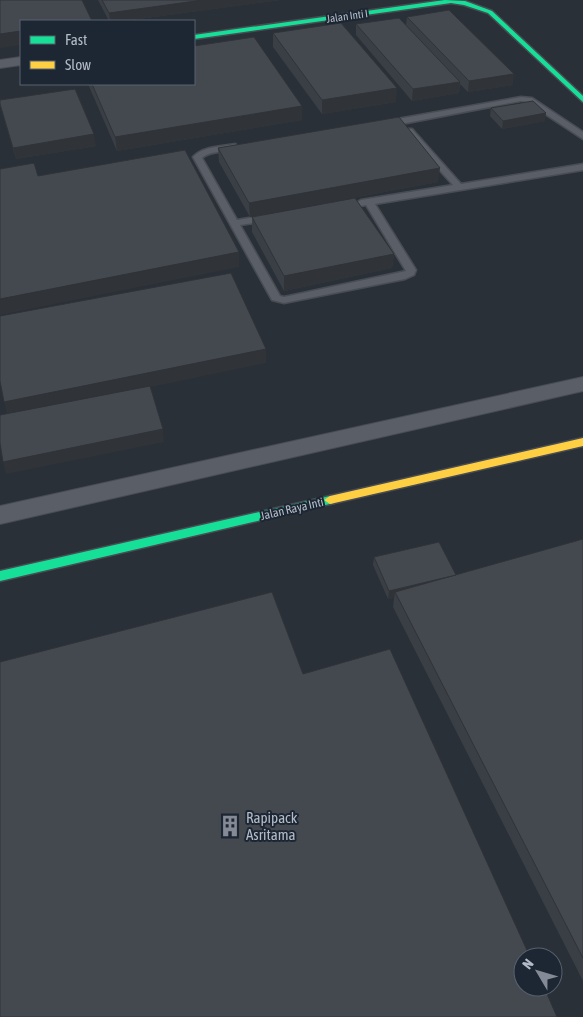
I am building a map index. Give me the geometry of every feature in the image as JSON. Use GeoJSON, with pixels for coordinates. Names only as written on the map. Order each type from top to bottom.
{"type":"FeatureCollection","features":[{"type":"Feature","properties":{"kind":"street","name":"Jalan Inti I"},"geometry":{"type":"LineString","coordinates":[[195,37],[451,2],[465,3],[490,12],[583,100]]}},
{"type":"Feature","properties":{"kind":"street"},"geometry":{"type":"LineString","coordinates":[[0,64],[20,62]]}},
{"type":"Feature","properties":{"kind":"street"},"geometry":{"type":"LineString","coordinates":[[0,516],[583,384]]}},
{"type":"Feature","properties":{"kind":"street","name":"Jalan Raya Inti"},"geometry":{"type":"LineString","coordinates":[[0,576],[583,442]]}},
{"type":"Feature","properties":{"kind":"lane"},"geometry":{"type":"LineString","coordinates":[[373,126],[529,100],[583,136]]}},
{"type":"Feature","properties":{"kind":"lane"},"geometry":{"type":"LineString","coordinates":[[401,121],[459,187]]}},
{"type":"Feature","properties":{"kind":"lane"},"geometry":{"type":"LineString","coordinates":[[241,146],[203,152],[197,158],[236,223],[271,293],[276,298],[284,300],[405,276],[410,273],[411,270],[369,202]]}},
{"type":"Feature","properties":{"kind":"lane"},"geometry":{"type":"LineString","coordinates":[[350,205],[583,167]]}},
{"type":"Feature","properties":{"kind":"lane"},"geometry":{"type":"LineString","coordinates":[[236,223],[274,217]]}},
{"type":"Feature","properties":{"kind":"building"},"geometry":{"type":"Polygon","coordinates":[[[0,0],[82,0],[92,20],[20,20],[20,31],[0,34],[0,0]]]}},
{"type":"Feature","properties":{"kind":"building"},"geometry":{"type":"Polygon","coordinates":[[[102,0],[203,0],[109,13],[102,0]]]}},
{"type":"Feature","properties":{"kind":"building"},"geometry":{"type":"Polygon","coordinates":[[[449,10],[514,74],[469,81],[407,17],[449,10]]]}},
{"type":"Feature","properties":{"kind":"building"},"geometry":{"type":"Polygon","coordinates":[[[399,18],[460,82],[413,89],[356,24],[399,18]]]}},
{"type":"Feature","properties":{"kind":"building"},"geometry":{"type":"Polygon","coordinates":[[[341,23],[397,88],[322,100],[273,33],[341,23]]]}},
{"type":"Feature","properties":{"kind":"building"},"geometry":{"type":"Polygon","coordinates":[[[254,37],[302,106],[115,137],[92,85],[195,85],[195,46],[254,37]]]}},
{"type":"Feature","properties":{"kind":"building"},"geometry":{"type":"Polygon","coordinates":[[[75,89],[94,134],[13,148],[0,100],[75,89]]]}},
{"type":"Feature","properties":{"kind":"building"},"geometry":{"type":"Polygon","coordinates":[[[533,101],[546,113],[503,121],[491,108],[533,101]]]}},
{"type":"Feature","properties":{"kind":"building"},"geometry":{"type":"Polygon","coordinates":[[[399,117],[440,168],[249,203],[218,148],[399,117]]]}},
{"type":"Feature","properties":{"kind":"building"},"geometry":{"type":"Polygon","coordinates":[[[185,150],[239,252],[0,299],[0,169],[34,163],[38,176],[185,150]]]}},
{"type":"Feature","properties":{"kind":"building"},"geometry":{"type":"Polygon","coordinates":[[[355,198],[394,254],[284,276],[252,217],[355,198]]]}},
{"type":"Feature","properties":{"kind":"building"},"geometry":{"type":"Polygon","coordinates":[[[231,273],[266,349],[4,402],[0,381],[0,316],[231,273]]]}},
{"type":"Feature","properties":{"kind":"building"},"geometry":{"type":"Polygon","coordinates":[[[150,386],[163,429],[3,462],[0,443],[0,415],[150,386]]]}},
{"type":"Feature","properties":{"kind":"building"},"geometry":{"type":"Polygon","coordinates":[[[583,539],[583,958],[395,592],[583,539]]]}},
{"type":"Feature","properties":{"kind":"building"},"geometry":{"type":"Polygon","coordinates":[[[439,542],[456,575],[389,591],[374,557],[439,542]]]}},
{"type":"Feature","properties":{"kind":"building","name":"Rapipack Asritama"},"geometry":{"type":"Polygon","coordinates":[[[272,592],[303,674],[390,649],[525,947],[513,947],[513,997],[548,997],[557,1017],[0,1017],[0,662],[272,592]]]}},
{"type":"Feature","properties":{"kind":"traffic: fast"},"geometry":{"type":"LineString","coordinates":[[195,37],[451,1],[465,3],[490,12],[583,100]]}},
{"type":"Feature","properties":{"kind":"traffic: fast"},"geometry":{"type":"LineString","coordinates":[[0,576],[330,500]]}},
{"type":"Feature","properties":{"kind":"traffic: slow"},"geometry":{"type":"LineString","coordinates":[[330,500],[583,442]]}},
{"type":"Feature","properties":{"kind":"place","name":"Rapipack Asritama"},"geometry":{"type":"Point","coordinates":[230,826]}}]}
